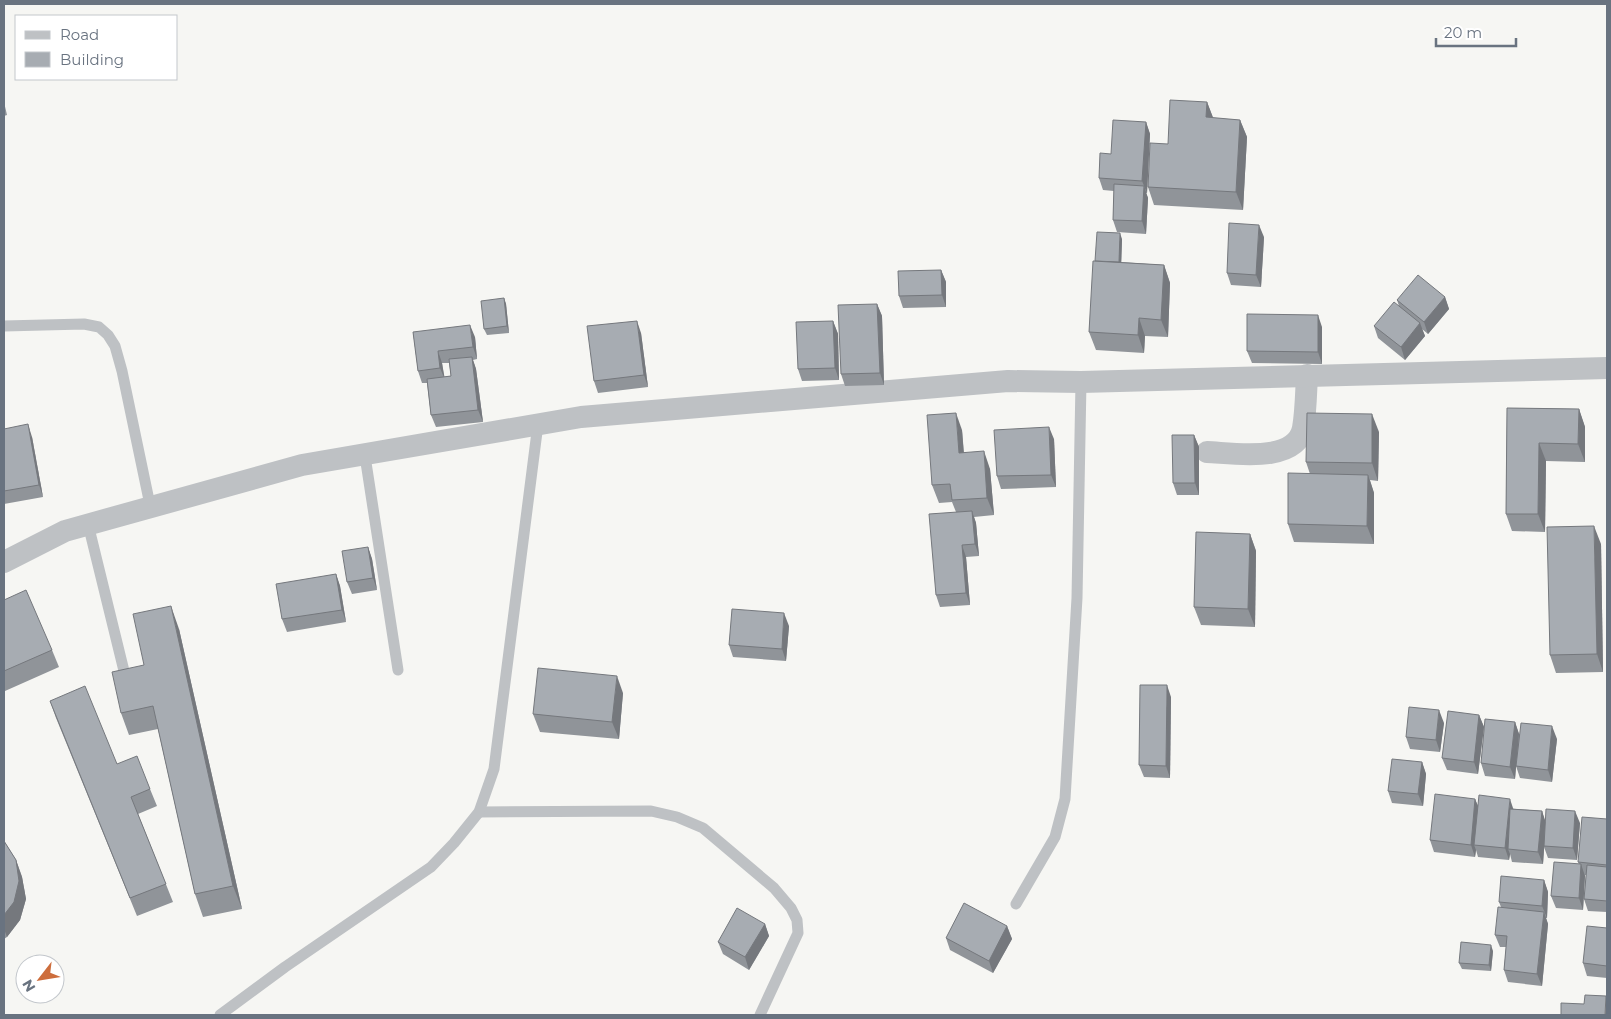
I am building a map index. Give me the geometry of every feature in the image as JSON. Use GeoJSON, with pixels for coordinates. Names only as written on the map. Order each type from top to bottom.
{"type":"FeatureCollection","features":[{"type":"Feature","properties":{"kind":"street"},"geometry":{"type":"LineString","coordinates":[[4,562],[64,531],[150,505],[302,465],[365,456],[581,417],[1008,381],[1080,382],[1607,368]]}},
{"type":"Feature","properties":{"kind":"street"},"geometry":{"type":"LineString","coordinates":[[1207,452],[1266,454],[1285,450],[1296,442],[1303,430],[1307,375]]}},
{"type":"Feature","properties":{"kind":"lane"},"geometry":{"type":"LineString","coordinates":[[4,326],[84,324],[99,327],[108,335],[115,346],[122,371],[150,505]]}},
{"type":"Feature","properties":{"kind":"lane"},"geometry":{"type":"LineString","coordinates":[[1016,904],[1055,837],[1065,800],[1077,598],[1080,382]]}},
{"type":"Feature","properties":{"kind":"lane"},"geometry":{"type":"LineString","coordinates":[[220,1015],[285,967],[431,867],[454,844],[479,812],[494,769],[538,424]]}},
{"type":"Feature","properties":{"kind":"lane"},"geometry":{"type":"LineString","coordinates":[[365,456],[398,670]]}},
{"type":"Feature","properties":{"kind":"lane"},"geometry":{"type":"LineString","coordinates":[[88,524],[124,671]]}},
{"type":"Feature","properties":{"kind":"lane"},"geometry":{"type":"LineString","coordinates":[[479,812],[651,811],[677,817],[703,828],[783,896],[797,920],[798,933],[760,1015]]}},
{"type":"Feature","properties":{"kind":"building"},"geometry":{"type":"Polygon","coordinates":[[[1170,100],[1207,102],[1206,117],[1240,120],[1236,192],[1148,187],[1150,143],[1168,144],[1170,100]]]}},
{"type":"Feature","properties":{"kind":"building"},"geometry":{"type":"Polygon","coordinates":[[[1113,120],[1146,122],[1142,181],[1099,178],[1100,153],[1111,154],[1113,120]]]}},
{"type":"Feature","properties":{"kind":"building"},"geometry":{"type":"Polygon","coordinates":[[[1114,184],[1144,186],[1142,221],[1113,220],[1114,184]]]}},
{"type":"Feature","properties":{"kind":"building"},"geometry":{"type":"Polygon","coordinates":[[[1229,223],[1259,225],[1256,275],[1227,273],[1229,223]]]}},
{"type":"Feature","properties":{"kind":"building"},"geometry":{"type":"Polygon","coordinates":[[[1097,232],[1120,233],[1119,262],[1095,261],[1097,232]]]}},
{"type":"Feature","properties":{"kind":"building"},"geometry":{"type":"Polygon","coordinates":[[[1093,261],[1164,265],[1161,320],[1139,318],[1138,335],[1089,332],[1093,261]]]}},
{"type":"Feature","properties":{"kind":"building"},"geometry":{"type":"Polygon","coordinates":[[[941,270],[942,295],[899,296],[898,271],[941,270]]]}},
{"type":"Feature","properties":{"kind":"building"},"geometry":{"type":"Polygon","coordinates":[[[1418,275],[1445,297],[1424,322],[1397,300],[1418,275]]]}},
{"type":"Feature","properties":{"kind":"building"},"geometry":{"type":"Polygon","coordinates":[[[504,298],[507,326],[484,329],[481,301],[504,298]]]}},
{"type":"Feature","properties":{"kind":"building"},"geometry":{"type":"Polygon","coordinates":[[[1394,302],[1420,323],[1401,347],[1374,326],[1394,302]]]}},
{"type":"Feature","properties":{"kind":"building"},"geometry":{"type":"Polygon","coordinates":[[[877,304],[880,373],[841,374],[838,305],[877,304]]]}},
{"type":"Feature","properties":{"kind":"building"},"geometry":{"type":"Polygon","coordinates":[[[1247,314],[1318,315],[1318,352],[1247,351],[1247,314]]]}},
{"type":"Feature","properties":{"kind":"building"},"geometry":{"type":"Polygon","coordinates":[[[637,321],[644,375],[594,381],[587,326],[637,321]]]}},
{"type":"Feature","properties":{"kind":"building"},"geometry":{"type":"Polygon","coordinates":[[[833,321],[835,368],[798,369],[796,322],[833,321]]]}},
{"type":"Feature","properties":{"kind":"building"},"geometry":{"type":"Polygon","coordinates":[[[470,325],[473,347],[438,351],[440,368],[418,371],[413,332],[470,325]]]}},
{"type":"Feature","properties":{"kind":"building"},"geometry":{"type":"Polygon","coordinates":[[[472,357],[478,410],[431,415],[427,379],[451,376],[449,359],[472,357]]]}},
{"type":"Feature","properties":{"kind":"building"},"geometry":{"type":"Polygon","coordinates":[[[1507,408],[1579,409],[1578,444],[1539,443],[1538,514],[1506,514],[1507,408]]]}},
{"type":"Feature","properties":{"kind":"building"},"geometry":{"type":"Polygon","coordinates":[[[956,413],[959,453],[984,451],[987,498],[952,500],[950,484],[932,485],[927,415],[956,413]]]}},
{"type":"Feature","properties":{"kind":"building"},"geometry":{"type":"Polygon","coordinates":[[[1307,413],[1372,414],[1372,463],[1306,462],[1307,413]]]}},
{"type":"Feature","properties":{"kind":"building"},"geometry":{"type":"Polygon","coordinates":[[[28,424],[39,485],[4,491],[4,429],[28,424]]]}},
{"type":"Feature","properties":{"kind":"building"},"geometry":{"type":"Polygon","coordinates":[[[1049,427],[1051,475],[997,476],[994,430],[1049,427]]]}},
{"type":"Feature","properties":{"kind":"building"},"geometry":{"type":"Polygon","coordinates":[[[1172,435],[1194,435],[1195,483],[1173,483],[1172,435]]]}},
{"type":"Feature","properties":{"kind":"building"},"geometry":{"type":"Polygon","coordinates":[[[1288,473],[1368,475],[1367,526],[1288,524],[1288,473]]]}},
{"type":"Feature","properties":{"kind":"building"},"geometry":{"type":"Polygon","coordinates":[[[972,511],[975,544],[962,545],[966,593],[936,595],[929,514],[972,511]]]}},
{"type":"Feature","properties":{"kind":"building"},"geometry":{"type":"Polygon","coordinates":[[[1594,526],[1597,654],[1550,655],[1547,527],[1594,526]]]}},
{"type":"Feature","properties":{"kind":"building"},"geometry":{"type":"Polygon","coordinates":[[[1196,532],[1250,534],[1248,609],[1194,607],[1196,532]]]}},
{"type":"Feature","properties":{"kind":"building"},"geometry":{"type":"Polygon","coordinates":[[[368,547],[373,578],[347,582],[342,551],[368,547]]]}},
{"type":"Feature","properties":{"kind":"building"},"geometry":{"type":"Polygon","coordinates":[[[336,574],[342,610],[282,619],[276,584],[336,574]]]}},
{"type":"Feature","properties":{"kind":"building"},"geometry":{"type":"Polygon","coordinates":[[[26,590],[52,650],[4,671],[4,600],[26,590]]]}},
{"type":"Feature","properties":{"kind":"building"},"geometry":{"type":"Polygon","coordinates":[[[171,606],[233,886],[195,894],[153,706],[121,713],[112,672],[144,665],[133,614],[171,606]]]}},
{"type":"Feature","properties":{"kind":"building"},"geometry":{"type":"Polygon","coordinates":[[[732,609],[784,613],[782,649],[729,645],[732,609]]]}},
{"type":"Feature","properties":{"kind":"building"},"geometry":{"type":"Polygon","coordinates":[[[538,668],[617,676],[612,722],[533,714],[538,668]]]}},
{"type":"Feature","properties":{"kind":"building"},"geometry":{"type":"Polygon","coordinates":[[[1140,685],[1167,685],[1166,766],[1139,765],[1140,685]]]}},
{"type":"Feature","properties":{"kind":"building"},"geometry":{"type":"Polygon","coordinates":[[[85,686],[117,764],[137,756],[150,789],[131,797],[166,884],[130,898],[50,701],[85,686]]]}},
{"type":"Feature","properties":{"kind":"building"},"geometry":{"type":"Polygon","coordinates":[[[1409,707],[1439,710],[1436,740],[1406,737],[1409,707]]]}},
{"type":"Feature","properties":{"kind":"building"},"geometry":{"type":"Polygon","coordinates":[[[1448,711],[1479,715],[1474,762],[1442,758],[1448,711]]]}},
{"type":"Feature","properties":{"kind":"building"},"geometry":{"type":"Polygon","coordinates":[[[1485,719],[1515,722],[1510,767],[1481,763],[1485,719]]]}},
{"type":"Feature","properties":{"kind":"building"},"geometry":{"type":"Polygon","coordinates":[[[1521,723],[1552,726],[1548,770],[1516,766],[1521,723]]]}},
{"type":"Feature","properties":{"kind":"building"},"geometry":{"type":"Polygon","coordinates":[[[1392,759],[1422,762],[1418,794],[1388,791],[1392,759]]]}},
{"type":"Feature","properties":{"kind":"building"},"geometry":{"type":"Polygon","coordinates":[[[1435,794],[1475,799],[1471,845],[1430,840],[1435,794]]]}},
{"type":"Feature","properties":{"kind":"building"},"geometry":{"type":"Polygon","coordinates":[[[1479,795],[1510,799],[1505,848],[1474,845],[1479,795]]]}},
{"type":"Feature","properties":{"kind":"building"},"geometry":{"type":"Polygon","coordinates":[[[1510,809],[1542,811],[1538,852],[1508,849],[1510,809]]]}},
{"type":"Feature","properties":{"kind":"building"},"geometry":{"type":"Polygon","coordinates":[[[1546,809],[1575,811],[1573,848],[1544,846],[1546,809]]]}},
{"type":"Feature","properties":{"kind":"building"},"geometry":{"type":"Polygon","coordinates":[[[1582,817],[1607,819],[1607,865],[1578,862],[1582,817]]]}},
{"type":"Feature","properties":{"kind":"building"},"geometry":{"type":"Polygon","coordinates":[[[4,841],[16,860],[19,881],[14,902],[4,915],[4,841]]]}},
{"type":"Feature","properties":{"kind":"building"},"geometry":{"type":"Polygon","coordinates":[[[1554,862],[1581,864],[1579,898],[1551,896],[1554,862]]]}},
{"type":"Feature","properties":{"kind":"building"},"geometry":{"type":"Polygon","coordinates":[[[1587,865],[1607,867],[1607,901],[1584,899],[1587,865]]]}},
{"type":"Feature","properties":{"kind":"building"},"geometry":{"type":"Polygon","coordinates":[[[1501,876],[1544,880],[1542,906],[1499,902],[1501,876]]]}},
{"type":"Feature","properties":{"kind":"building"},"geometry":{"type":"Polygon","coordinates":[[[964,903],[1007,926],[989,961],[946,938],[964,903]]]}},
{"type":"Feature","properties":{"kind":"building"},"geometry":{"type":"Polygon","coordinates":[[[1498,907],[1544,912],[1537,974],[1504,970],[1507,936],[1495,935],[1498,907]]]}},
{"type":"Feature","properties":{"kind":"building"},"geometry":{"type":"Polygon","coordinates":[[[737,908],[765,924],[745,957],[718,942],[737,908]]]}},
{"type":"Feature","properties":{"kind":"building"},"geometry":{"type":"Polygon","coordinates":[[[1587,926],[1607,928],[1607,966],[1583,963],[1587,926]]]}},
{"type":"Feature","properties":{"kind":"building"},"geometry":{"type":"Polygon","coordinates":[[[1461,942],[1491,945],[1489,965],[1459,963],[1461,942]]]}},
{"type":"Feature","properties":{"kind":"building"},"geometry":{"type":"Polygon","coordinates":[[[1585,995],[1606,996],[1605,1015],[1561,1015],[1561,1003],[1584,1004],[1585,995]]]}}]}
